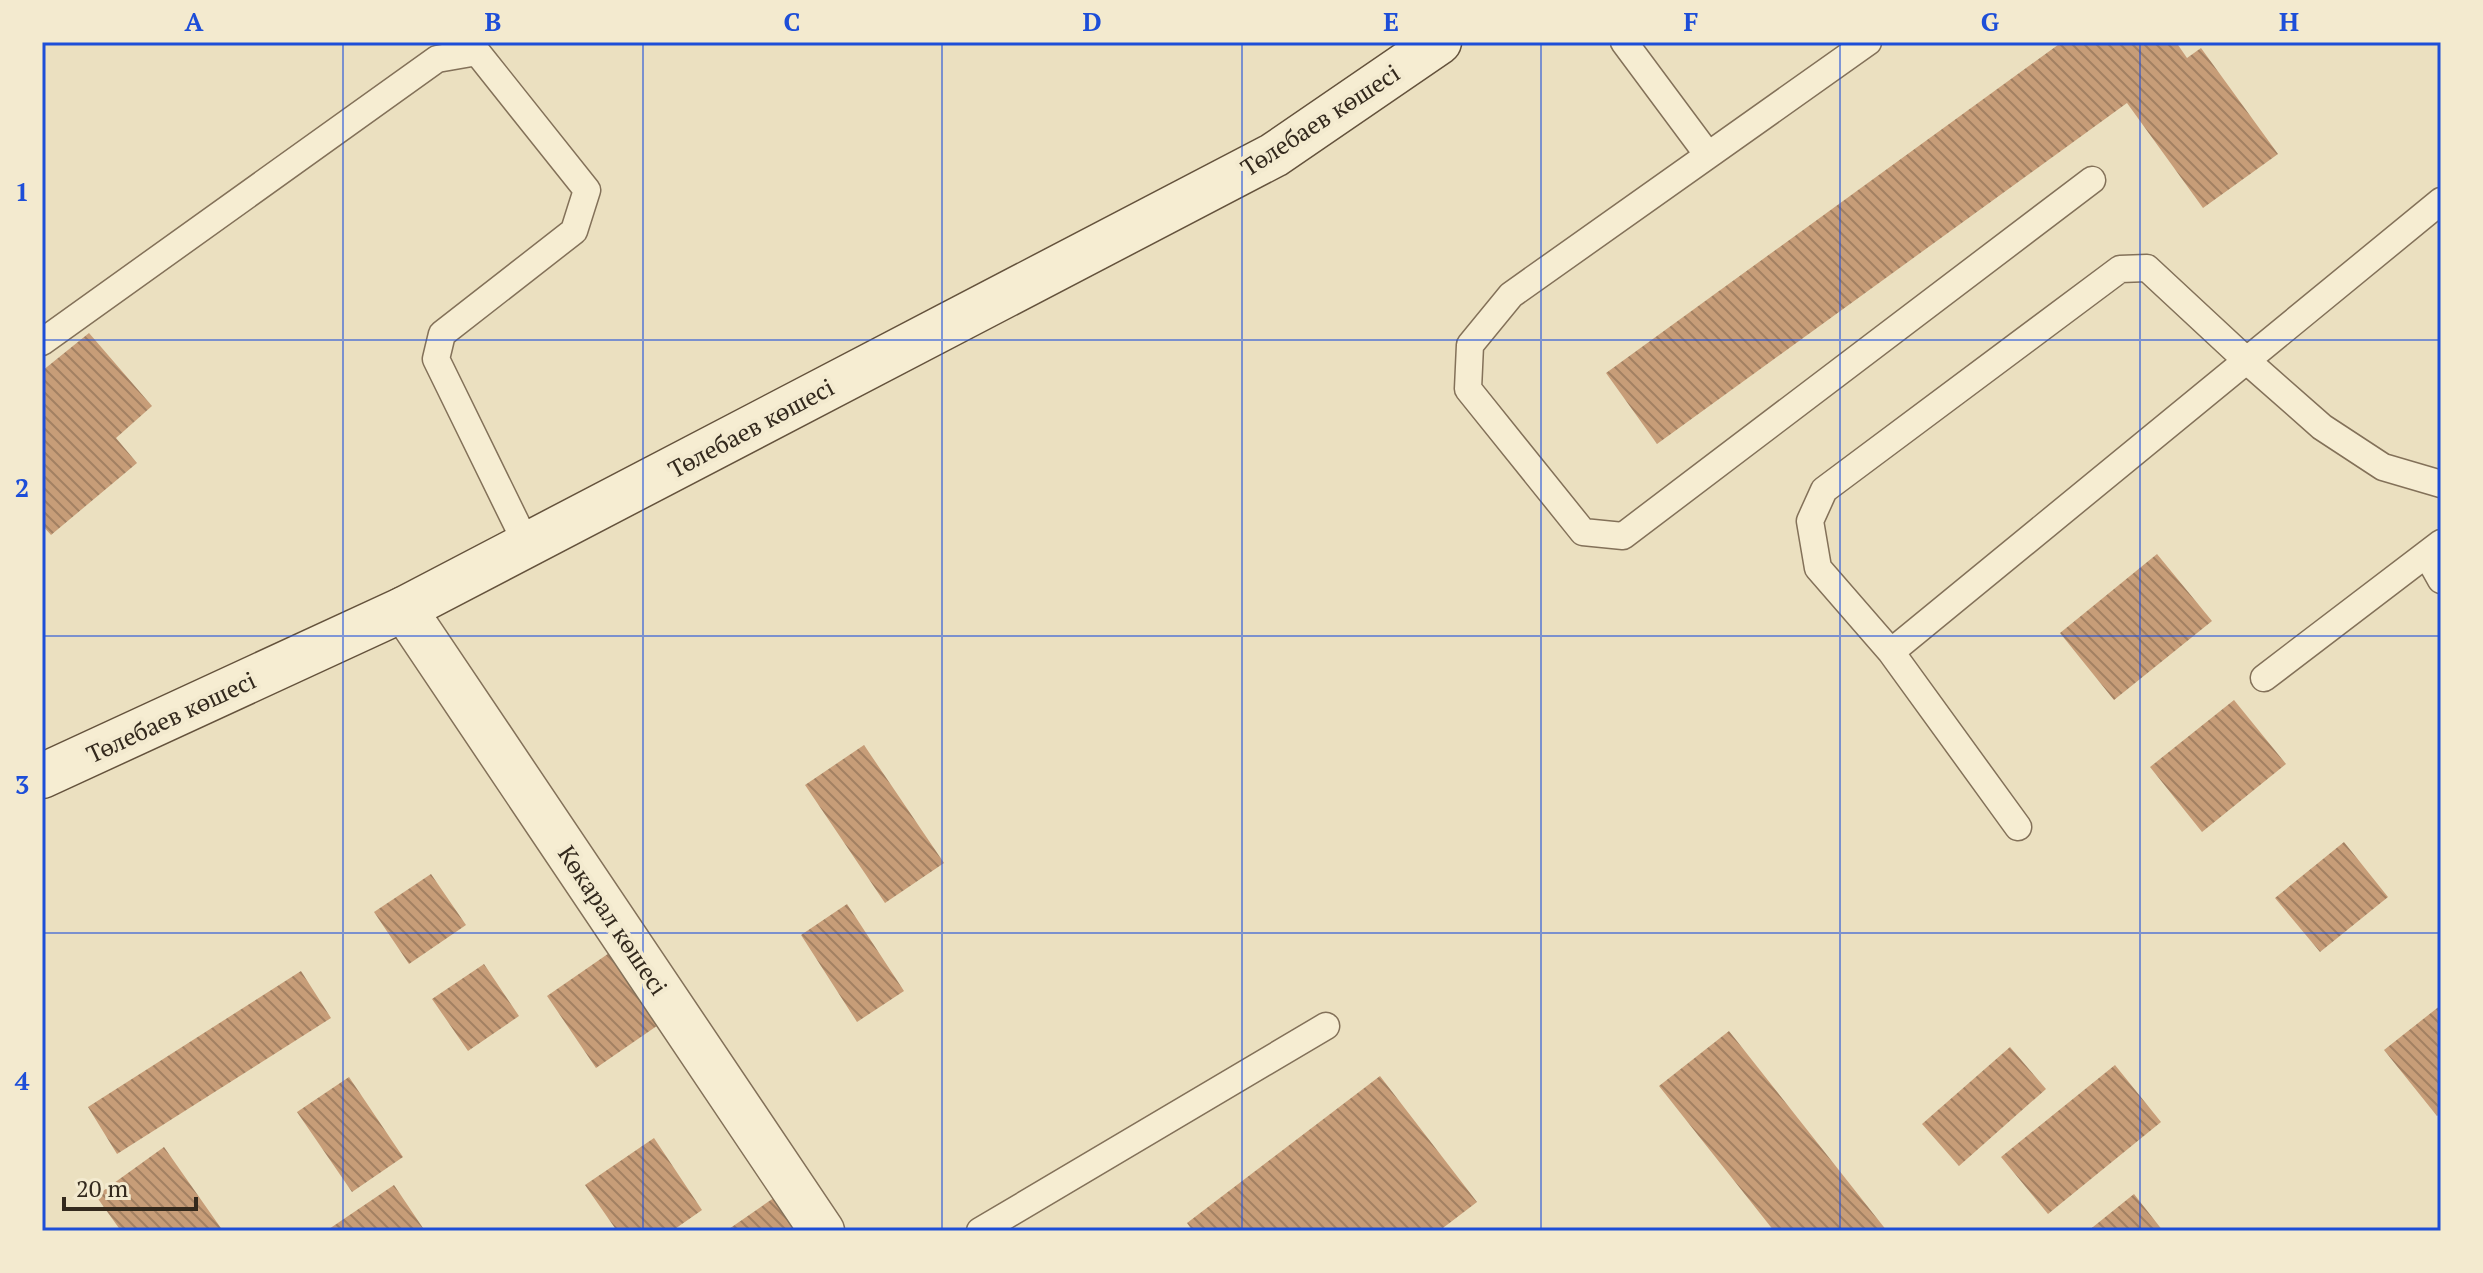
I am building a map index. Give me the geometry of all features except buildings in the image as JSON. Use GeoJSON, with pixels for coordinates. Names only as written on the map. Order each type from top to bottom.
{"type":"FeatureCollection","features":[{"type":"Feature","properties":{"kind":"street","name":"Төлебаев көшесі"},"geometry":{"type":"LineString","coordinates":[[42,776],[404,609],[1274,155],[1439,42]]}},
{"type":"Feature","properties":{"kind":"street","name":"Көкарал көшесі"},"geometry":{"type":"LineString","coordinates":[[404,609],[822,1231]]}},
{"type":"Feature","properties":{"kind":"lane"},"geometry":{"type":"LineString","coordinates":[[1624,42],[1708,155]]}},
{"type":"Feature","properties":{"kind":"lane"},"geometry":{"type":"LineString","coordinates":[[1868,42],[1511,295],[1470,345],[1468,389],[1583,532],[1623,536],[2092,180]]}},
{"type":"Feature","properties":{"kind":"lane"},"geometry":{"type":"LineString","coordinates":[[42,342],[437,59],[477,52],[587,190],[574,231],[442,334],[436,359],[527,545]]}},
{"type":"Feature","properties":{"kind":"lane"},"geometry":{"type":"LineString","coordinates":[[1891,652],[2441,201]]}},
{"type":"Feature","properties":{"kind":"lane"},"geometry":{"type":"LineString","coordinates":[[2018,827],[1891,652],[1818,568],[1810,521],[1824,490],[2120,269],[2147,268],[2322,427],[2383,467],[2441,484]]}},
{"type":"Feature","properties":{"kind":"lane"},"geometry":{"type":"LineString","coordinates":[[2264,678],[2434,549],[2441,580]]}},
{"type":"Feature","properties":{"kind":"lane"},"geometry":{"type":"LineString","coordinates":[[980,1231],[1326,1026]]}}]}
